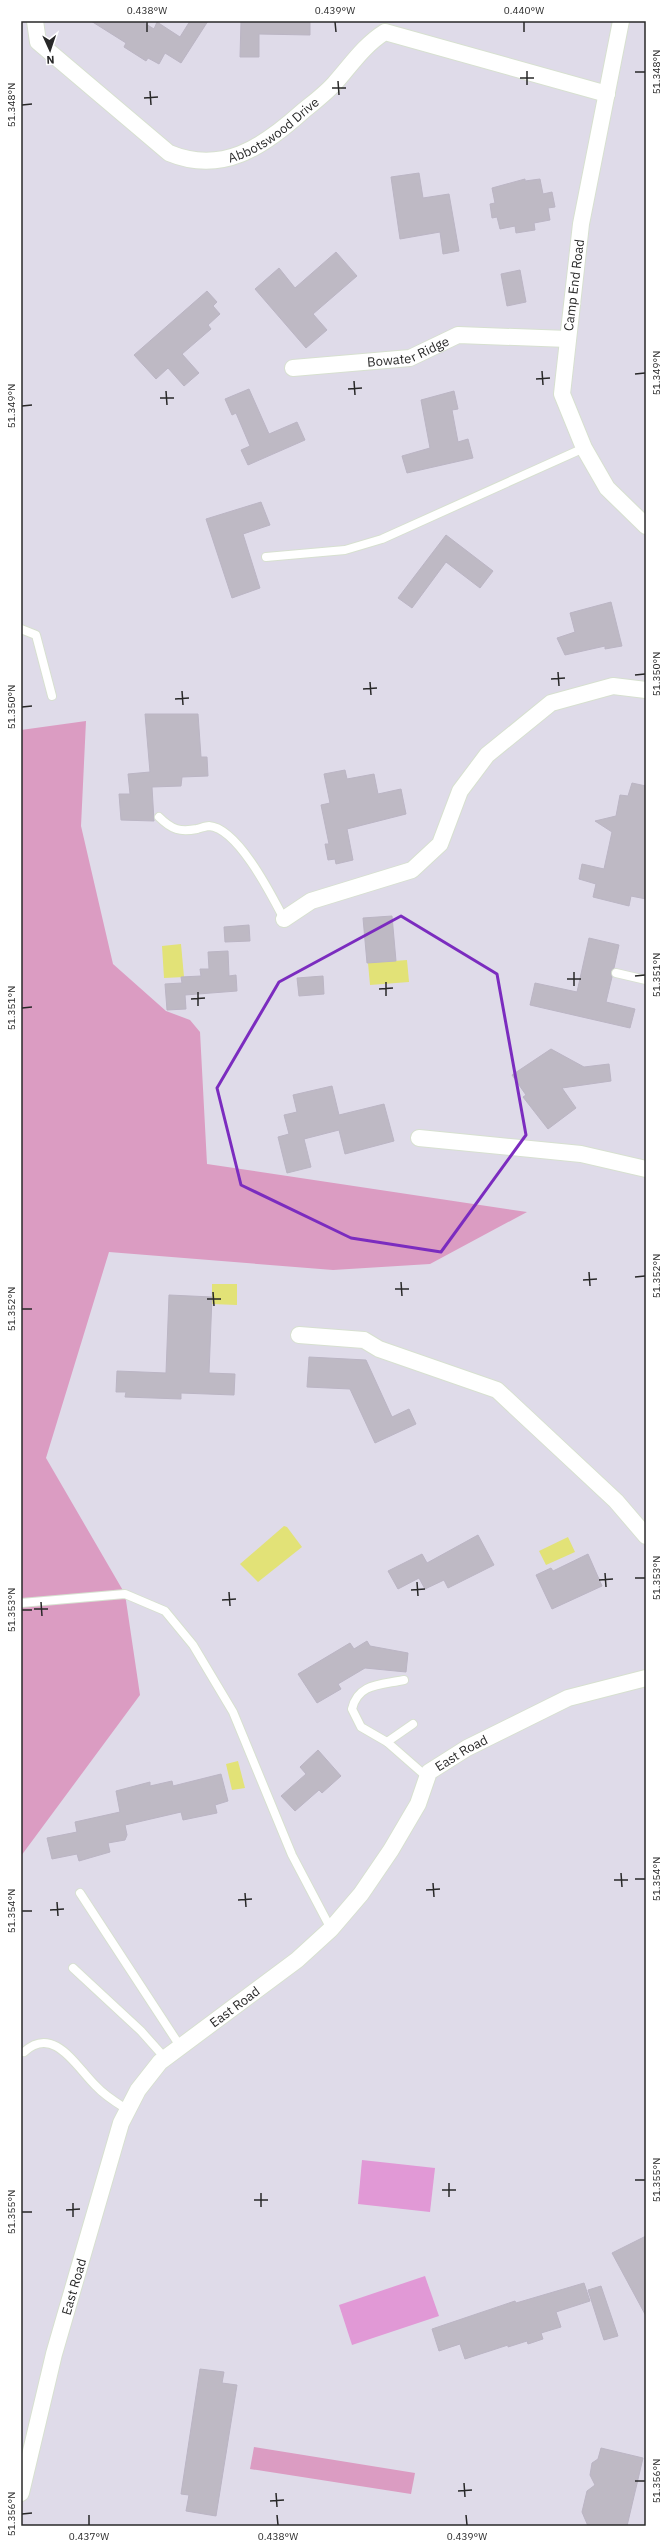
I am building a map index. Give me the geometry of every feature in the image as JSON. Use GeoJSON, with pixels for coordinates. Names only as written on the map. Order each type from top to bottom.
{"type":"FeatureCollection","features":[{"type":"Feature","properties":{"kind":"street","name":"Abbotswood Drive"},"geometry":{"type":"LineString","coordinates":[[36,21],[38,42],[169,153],[187,161],[212,161],[229,158],[259,146],[288,125],[333,85],[370,41],[385,32],[606,94]]}},
{"type":"Feature","properties":{"kind":"street","name":"Camp End Road"},"geometry":{"type":"LineString","coordinates":[[621,21],[581,224],[562,394],[584,448],[607,488],[646,526]]}},
{"type":"Feature","properties":{"kind":"street","name":"Bowater Ridge"},"geometry":{"type":"LineString","coordinates":[[293,368],[410,358],[458,335],[568,339]]}},
{"type":"Feature","properties":{"kind":"street"},"geometry":{"type":"LineString","coordinates":[[284,920],[311,901],[412,870],[440,844],[460,791],[486,755],[551,703],[613,686],[646,690]]}},
{"type":"Feature","properties":{"kind":"street"},"geometry":{"type":"LineString","coordinates":[[419,1138],[489,1143],[581,1154],[646,1170]]}},
{"type":"Feature","properties":{"kind":"street"},"geometry":{"type":"LineString","coordinates":[[299,1336],[364,1340],[379,1349],[497,1390],[616,1501],[646,1536]]}},
{"type":"Feature","properties":{"kind":"street","name":"East Road"},"geometry":{"type":"LineString","coordinates":[[21,2493],[54,2354],[121,2123],[138,2090],[165,2058],[297,1960],[331,1928],[361,1894],[391,1850],[418,1804],[429,1772],[467,1748],[568,1698],[646,1678]]}},
{"type":"Feature","properties":{"kind":"lane"},"geometry":{"type":"LineString","coordinates":[[266,557],[345,550],[382,539],[584,448]]}},
{"type":"Feature","properties":{"kind":"lane"},"geometry":{"type":"LineString","coordinates":[[21,629],[36,635],[52,696]]}},
{"type":"Feature","properties":{"kind":"lane"},"geometry":{"type":"LineString","coordinates":[[159,817],[169,827],[182,832],[210,826],[231,837],[267,885],[284,920]]}},
{"type":"Feature","properties":{"kind":"lane"},"geometry":{"type":"LineString","coordinates":[[616,973],[646,980]]}},
{"type":"Feature","properties":{"kind":"lane"},"geometry":{"type":"LineString","coordinates":[[21,1603],[125,1594],[165,1611],[193,1644],[233,1712],[292,1855],[331,1928]]}},
{"type":"Feature","properties":{"kind":"lane"},"geometry":{"type":"LineString","coordinates":[[404,1680],[365,1688],[354,1697],[352,1708],[361,1727],[387,1742],[427,1777]]}},
{"type":"Feature","properties":{"kind":"lane"},"geometry":{"type":"LineString","coordinates":[[387,1742],[413,1724]]}},
{"type":"Feature","properties":{"kind":"lane"},"geometry":{"type":"LineString","coordinates":[[80,1893],[180,2046]]}},
{"type":"Feature","properties":{"kind":"lane"},"geometry":{"type":"LineString","coordinates":[[73,1968],[141,2031],[165,2058]]}},
{"type":"Feature","properties":{"kind":"lane"},"geometry":{"type":"LineString","coordinates":[[24,2052],[32,2045],[44,2042],[63,2050],[74,2060],[95,2086],[128,2110]]}},
{"type":"Feature","properties":{"kind":"highlighted area"},"geometry":{"type":"Polygon","coordinates":[[[401,916],[497,974],[526,1135],[441,1252],[351,1238],[241,1185],[217,1088],[279,982],[401,916]]]}},
{"type":"Feature","properties":{"kind":"shaded area"},"geometry":{"type":"Polygon","coordinates":[[[86,721],[81,826],[113,964],[166,1011],[190,1020],[200,1032],[207,1164],[527,1212],[430,1264],[333,1270],[109,1252],[46,1458],[125,1594],[140,1695],[21,1856],[21,730],[86,721]]]}},
{"type":"Feature","properties":{"kind":"shaded area"},"geometry":{"type":"Polygon","coordinates":[[[181,944],[184,977],[164,978],[162,946],[181,944]]]}},
{"type":"Feature","properties":{"kind":"shaded area"},"geometry":{"type":"Polygon","coordinates":[[[407,960],[409,982],[370,985],[368,963],[407,960]]]}},
{"type":"Feature","properties":{"kind":"shaded area"},"geometry":{"type":"Polygon","coordinates":[[[212,1284],[237,1284],[237,1305],[212,1304],[212,1284]]]}},
{"type":"Feature","properties":{"kind":"shaded area"},"geometry":{"type":"Polygon","coordinates":[[[284,1526],[287,1527],[302,1547],[258,1582],[240,1564],[284,1526]]]}},
{"type":"Feature","properties":{"kind":"shaded area"},"geometry":{"type":"Polygon","coordinates":[[[568,1537],[575,1552],[546,1565],[539,1551],[568,1537]]]}},
{"type":"Feature","properties":{"kind":"shaded area"},"geometry":{"type":"Polygon","coordinates":[[[238,1761],[245,1788],[232,1790],[226,1764],[238,1761]]]}},
{"type":"Feature","properties":{"kind":"shaded area"},"geometry":{"type":"Polygon","coordinates":[[[362,2160],[435,2168],[430,2212],[358,2204],[362,2160]]]}},
{"type":"Feature","properties":{"kind":"shaded area"},"geometry":{"type":"Polygon","coordinates":[[[425,2276],[439,2316],[352,2345],[339,2305],[425,2276]]]}},
{"type":"Feature","properties":{"kind":"shaded area"},"geometry":{"type":"Polygon","coordinates":[[[254,2447],[415,2473],[411,2494],[250,2469],[254,2447]]]}},
{"type":"Feature","properties":{"kind":"building"},"geometry":{"type":"Polygon","coordinates":[[[91,21],[141,21],[154,29],[157,22],[180,37],[190,21],[208,21],[181,63],[165,53],[159,64],[148,58],[146,61],[124,47],[126,43],[91,21]]]}},
{"type":"Feature","properties":{"kind":"building"},"geometry":{"type":"Polygon","coordinates":[[[241,21],[310,21],[310,35],[259,34],[259,57],[240,57],[241,21]]]}},
{"type":"Feature","properties":{"kind":"building"},"geometry":{"type":"Polygon","coordinates":[[[419,173],[423,198],[449,194],[459,251],[443,254],[440,232],[400,239],[391,177],[419,173]]]}},
{"type":"Feature","properties":{"kind":"building"},"geometry":{"type":"Polygon","coordinates":[[[525,179],[525,181],[540,179],[543,194],[552,192],[555,207],[548,208],[550,220],[534,223],[535,230],[516,233],[515,226],[500,229],[497,217],[492,218],[490,204],[495,203],[492,188],[525,179]]]}},
{"type":"Feature","properties":{"kind":"building"},"geometry":{"type":"Polygon","coordinates":[[[336,252],[357,276],[313,314],[327,330],[306,348],[255,289],[279,268],[295,288],[336,252]]]}},
{"type":"Feature","properties":{"kind":"building"},"geometry":{"type":"Polygon","coordinates":[[[520,270],[526,302],[507,306],[501,274],[520,270]]]}},
{"type":"Feature","properties":{"kind":"building"},"geometry":{"type":"Polygon","coordinates":[[[207,291],[217,302],[213,306],[220,314],[208,325],[211,329],[182,354],[199,373],[184,386],[168,368],[156,379],[134,355],[207,291]]]}},
{"type":"Feature","properties":{"kind":"building"},"geometry":{"type":"Polygon","coordinates":[[[249,389],[269,434],[297,422],[305,440],[248,465],[241,450],[250,446],[236,413],[232,415],[225,399],[249,389]]]}},
{"type":"Feature","properties":{"kind":"building"},"geometry":{"type":"Polygon","coordinates":[[[454,391],[458,409],[452,410],[458,442],[468,439],[473,458],[407,473],[402,456],[430,448],[421,400],[454,391]]]}},
{"type":"Feature","properties":{"kind":"building"},"geometry":{"type":"Polygon","coordinates":[[[261,502],[270,525],[243,534],[260,588],[232,598],[206,519],[261,502]]]}},
{"type":"Feature","properties":{"kind":"building"},"geometry":{"type":"Polygon","coordinates":[[[446,535],[493,571],[480,588],[446,562],[412,608],[398,598],[446,535]]]}},
{"type":"Feature","properties":{"kind":"building"},"geometry":{"type":"Polygon","coordinates":[[[611,602],[622,646],[605,649],[605,646],[565,655],[557,638],[575,632],[570,613],[611,602]]]}},
{"type":"Feature","properties":{"kind":"building"},"geometry":{"type":"Polygon","coordinates":[[[145,714],[198,714],[201,757],[207,757],[208,776],[182,777],[181,786],[152,787],[154,821],[121,820],[119,794],[130,794],[128,774],[150,772],[145,714]]]}},
{"type":"Feature","properties":{"kind":"building"},"geometry":{"type":"Polygon","coordinates":[[[345,770],[347,779],[374,774],[378,794],[401,789],[406,814],[347,829],[353,860],[336,864],[335,859],[328,860],[325,844],[329,844],[321,805],[330,803],[324,774],[345,770]]]}},
{"type":"Feature","properties":{"kind":"building"},"geometry":{"type":"Polygon","coordinates":[[[632,783],[646,786],[646,899],[631,896],[629,906],[593,897],[596,884],[579,879],[582,864],[604,869],[612,832],[595,821],[616,816],[620,795],[628,796],[632,783]]]}},
{"type":"Feature","properties":{"kind":"building"},"geometry":{"type":"Polygon","coordinates":[[[392,916],[396,961],[367,963],[363,918],[392,916]]]}},
{"type":"Feature","properties":{"kind":"building"},"geometry":{"type":"Polygon","coordinates":[[[249,925],[250,941],[225,942],[224,927],[249,925]]]}},
{"type":"Feature","properties":{"kind":"building"},"geometry":{"type":"Polygon","coordinates":[[[589,938],[619,945],[614,968],[611,971],[612,977],[606,1002],[635,1009],[630,1028],[530,1005],[535,983],[577,992],[589,938]]]}},
{"type":"Feature","properties":{"kind":"building"},"geometry":{"type":"Polygon","coordinates":[[[228,951],[229,976],[236,975],[237,991],[185,995],[186,1009],[167,1010],[165,984],[182,983],[181,977],[201,976],[200,969],[209,969],[208,952],[228,951]]]}},
{"type":"Feature","properties":{"kind":"building"},"geometry":{"type":"Polygon","coordinates":[[[323,976],[324,994],[299,996],[297,978],[323,976]]]}},
{"type":"Feature","properties":{"kind":"building"},"geometry":{"type":"Polygon","coordinates":[[[551,1049],[584,1067],[609,1064],[611,1081],[562,1088],[576,1108],[548,1129],[523,1097],[526,1095],[512,1075],[551,1049]]]}},
{"type":"Feature","properties":{"kind":"building"},"geometry":{"type":"Polygon","coordinates":[[[332,1086],[339,1115],[384,1104],[394,1141],[345,1154],[339,1130],[304,1139],[311,1167],[287,1173],[278,1137],[289,1134],[284,1115],[297,1112],[293,1095],[332,1086]]]}},
{"type":"Feature","properties":{"kind":"building"},"geometry":{"type":"Polygon","coordinates":[[[169,1295],[212,1297],[209,1373],[235,1374],[234,1395],[181,1393],[181,1399],[125,1397],[126,1392],[116,1392],[117,1371],[166,1373],[169,1295]]]}},
{"type":"Feature","properties":{"kind":"building"},"geometry":{"type":"Polygon","coordinates":[[[309,1357],[366,1360],[392,1417],[409,1409],[416,1424],[375,1443],[350,1389],[307,1387],[309,1357]]]}},
{"type":"Feature","properties":{"kind":"building"},"geometry":{"type":"Polygon","coordinates":[[[478,1535],[494,1565],[448,1588],[444,1580],[425,1589],[419,1578],[398,1589],[388,1571],[422,1554],[427,1563],[478,1535]]]}},
{"type":"Feature","properties":{"kind":"building"},"geometry":{"type":"Polygon","coordinates":[[[588,1554],[602,1586],[552,1609],[536,1575],[551,1568],[553,1571],[588,1554]]]}},
{"type":"Feature","properties":{"kind":"building"},"geometry":{"type":"Polygon","coordinates":[[[367,1641],[370,1646],[408,1653],[406,1672],[365,1668],[338,1684],[341,1689],[317,1703],[298,1674],[350,1643],[354,1649],[367,1641]]]}},
{"type":"Feature","properties":{"kind":"building"},"geometry":{"type":"Polygon","coordinates":[[[318,1750],[341,1776],[322,1793],[319,1790],[295,1811],[281,1796],[306,1774],[300,1767],[318,1750]]]}},
{"type":"Feature","properties":{"kind":"building"},"geometry":{"type":"Polygon","coordinates":[[[221,1774],[228,1801],[215,1805],[217,1813],[183,1820],[181,1812],[125,1825],[127,1835],[125,1840],[108,1843],[110,1852],[79,1861],[77,1854],[52,1859],[47,1838],[77,1832],[75,1822],[120,1812],[116,1791],[150,1782],[150,1786],[172,1781],[173,1786],[221,1774]]]}},
{"type":"Feature","properties":{"kind":"building"},"geometry":{"type":"Polygon","coordinates":[[[646,2236],[646,2316],[612,2253],[646,2236]]]}},
{"type":"Feature","properties":{"kind":"building"},"geometry":{"type":"Polygon","coordinates":[[[584,2283],[590,2301],[556,2312],[561,2327],[541,2333],[543,2339],[528,2344],[527,2341],[508,2347],[508,2345],[465,2359],[460,2344],[439,2351],[432,2329],[515,2301],[516,2303],[584,2283]]]}},
{"type":"Feature","properties":{"kind":"building"},"geometry":{"type":"Polygon","coordinates":[[[601,2286],[618,2336],[604,2340],[588,2290],[601,2286]]]}},
{"type":"Feature","properties":{"kind":"building"},"geometry":{"type":"Polygon","coordinates":[[[200,2369],[224,2372],[222,2383],[237,2385],[216,2516],[186,2511],[189,2495],[181,2494],[200,2369]]]}},
{"type":"Feature","properties":{"kind":"building"},"geometry":{"type":"Polygon","coordinates":[[[601,2448],[643,2458],[627,2526],[588,2526],[582,2512],[587,2491],[595,2485],[590,2475],[592,2463],[598,2459],[601,2448]]]}}]}
